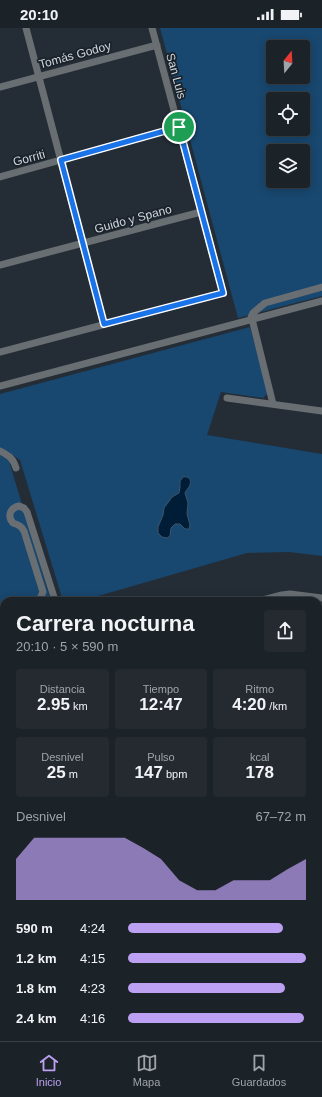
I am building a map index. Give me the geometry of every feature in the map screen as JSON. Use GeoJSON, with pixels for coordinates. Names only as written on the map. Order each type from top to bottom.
{"type":"FeatureCollection","features":[{"type":"Feature","properties":{"kind":"street"},"geometry":{"type":"LineString","coordinates":[[0,352],[104,324],[26,28]]}},
{"type":"Feature","properties":{"kind":"street","name":"San Luis"},"geometry":{"type":"LineString","coordinates":[[104,324],[223,293],[152,28]]}},
{"type":"Feature","properties":{"kind":"street","name":"Tomás Godoy"},"geometry":{"type":"LineString","coordinates":[[0,87],[156,45]]}},
{"type":"Feature","properties":{"kind":"street","name":"Gorriti"},"geometry":{"type":"LineString","coordinates":[[0,177],[179,127]]}},
{"type":"Feature","properties":{"kind":"street","name":"Guido y Spano"},"geometry":{"type":"LineString","coordinates":[[0,265],[201,212]]}},
{"type":"Feature","properties":{"kind":"street"},"geometry":{"type":"LineString","coordinates":[[274,404],[251,317],[253,313],[265,303],[322,287]]}},
{"type":"Feature","properties":{"kind":"street"},"geometry":{"type":"LineString","coordinates":[[0,386],[322,301]]}},
{"type":"Feature","properties":{"kind":"street"},"geometry":{"type":"LineString","coordinates":[[227,398],[322,411]]}},
{"type":"Feature","properties":{"kind":"street"},"geometry":{"type":"LineString","coordinates":[[0,451],[11,457],[16,468]]}},
{"type":"Feature","properties":{"kind":"street"},"geometry":{"type":"LineString","coordinates":[[40,597],[42,592],[24,531],[22,527],[13,523],[10,518],[11,511],[14,507],[21,506],[27,512],[52,597]]}},
{"type":"Feature","properties":{"kind":"street"},"geometry":{"type":"LineString","coordinates":[[274,597],[282,595],[287,597]]}},
{"type":"Feature","properties":{"kind":"shaded area"},"geometry":{"type":"Polygon","coordinates":[[[160,28],[322,28],[322,296],[238,318],[160,28]]]}},
{"type":"Feature","properties":{"kind":"shaded area"},"geometry":{"type":"Polygon","coordinates":[[[250,327],[268,393],[263,398],[221,392],[207,435],[322,454],[322,556],[289,552],[247,553],[95,597],[62,597],[20,460],[0,447],[0,394],[250,327]]]}},
{"type":"Feature","properties":{"kind":"shaded area"},"geometry":{"type":"Polygon","coordinates":[[[0,455],[9,461],[50,597],[0,597],[0,455]]]}},
{"type":"Feature","properties":{"kind":"shaded area"},"geometry":{"type":"Polygon","coordinates":[[[183,477],[190,480],[190,486],[185,493],[188,503],[187,514],[190,525],[189,529],[185,529],[180,524],[175,524],[171,528],[170,536],[167,538],[162,537],[158,533],[158,527],[164,508],[172,497],[179,493],[180,481],[183,477]]]}},
{"type":"Feature","properties":{"kind":"route"},"geometry":{"type":"LineString","coordinates":[[179,127],[223,293],[104,324],[61,160],[179,127]]}}]}
